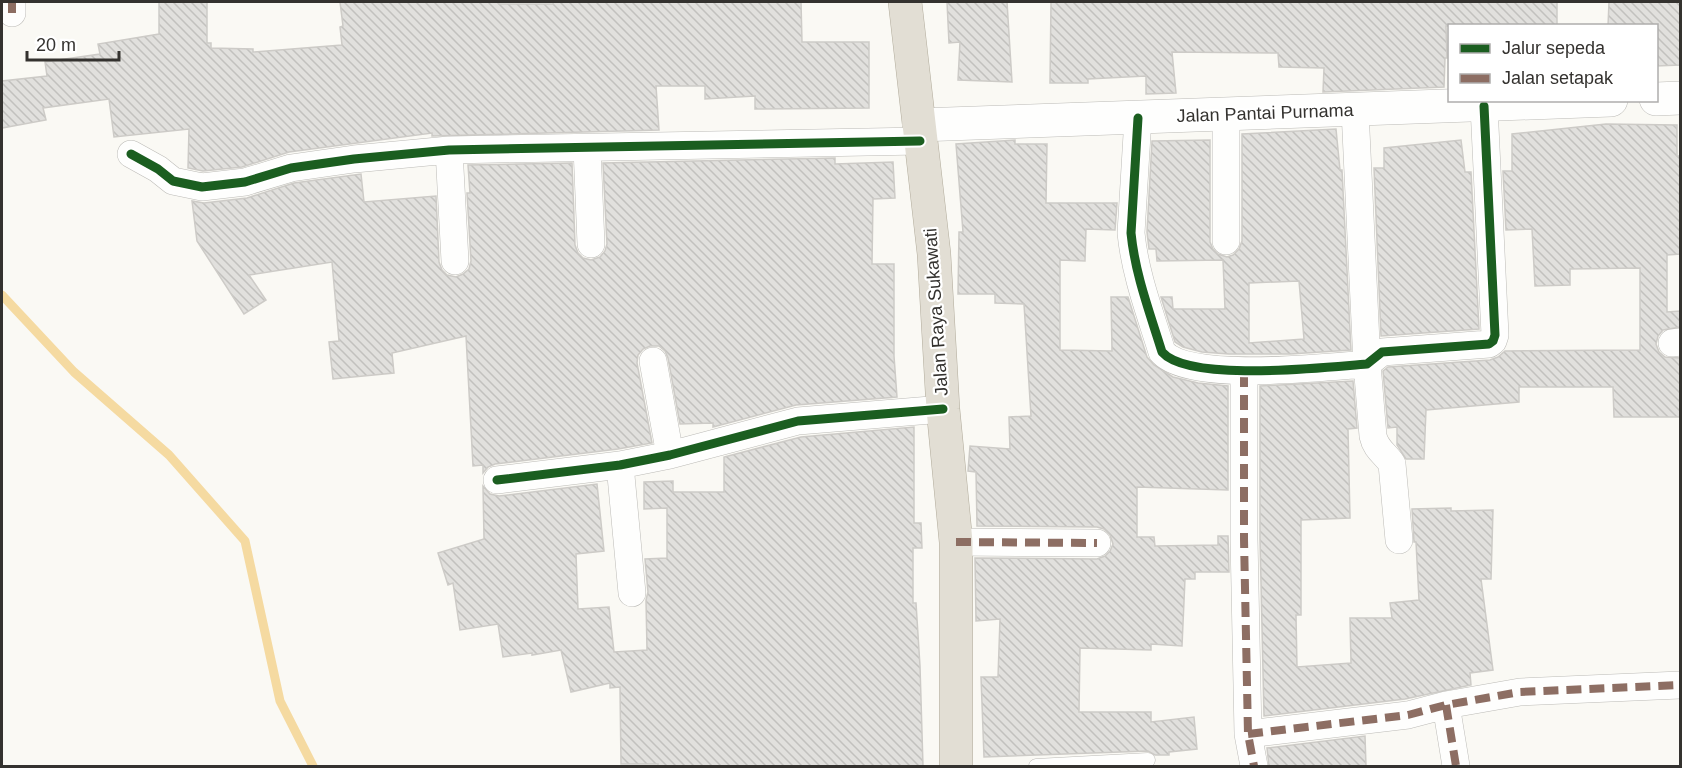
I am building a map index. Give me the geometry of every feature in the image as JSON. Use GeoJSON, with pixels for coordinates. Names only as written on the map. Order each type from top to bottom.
{"type":"FeatureCollection","features":[{"type":"Feature","properties":{"kind":"highway","name":"Jalan Raya Sukawati"},"geometry":{"type":"LineString","coordinates":[[905,2],[934,254],[943,409],[956,542],[956,766]]}},
{"type":"Feature","properties":{"kind":"street"},"geometry":{"type":"LineString","coordinates":[[1658,99],[1680,98]]}},
{"type":"Feature","properties":{"kind":"street","name":"Jalan Pantai Purnama"},"geometry":{"type":"LineString","coordinates":[[920,133],[1138,118],[1569,102]]}},
{"type":"Feature","properties":{"kind":"street"},"geometry":{"type":"LineString","coordinates":[[1138,118],[1132,249],[1162,352],[1169,360],[1184,365],[1244,372],[1367,364],[1382,352],[1489,344],[1493,341],[1495,323],[1484,106]]}},
{"type":"Feature","properties":{"kind":"street"},"geometry":{"type":"LineString","coordinates":[[1355,110],[1367,364],[1373,436],[1379,451],[1387,456],[1392,464],[1399,540]]}},
{"type":"Feature","properties":{"kind":"street"},"geometry":{"type":"LineString","coordinates":[[1226,115],[1226,241]]}},
{"type":"Feature","properties":{"kind":"street"},"geometry":{"type":"LineString","coordinates":[[131,154],[158,169],[173,182],[202,186],[245,182],[291,168],[354,159],[449,150],[587,148],[920,133]]}},
{"type":"Feature","properties":{"kind":"street"},"geometry":{"type":"LineString","coordinates":[[587,148],[591,244]]}},
{"type":"Feature","properties":{"kind":"street"},"geometry":{"type":"LineString","coordinates":[[449,150],[455,261]]}},
{"type":"Feature","properties":{"kind":"street"},"geometry":{"type":"LineString","coordinates":[[653,360],[670,455]]}},
{"type":"Feature","properties":{"kind":"street"},"geometry":{"type":"LineString","coordinates":[[1244,372],[1244,538],[1248,734],[1254,766]]}},
{"type":"Feature","properties":{"kind":"street"},"geometry":{"type":"LineString","coordinates":[[497,480],[620,465],[670,455],[798,421],[943,409]]}},
{"type":"Feature","properties":{"kind":"street"},"geometry":{"type":"LineString","coordinates":[[620,465],[632,593]]}},
{"type":"Feature","properties":{"kind":"street"},"geometry":{"type":"LineString","coordinates":[[956,542],[1097,543]]}},
{"type":"Feature","properties":{"kind":"street"},"geometry":{"type":"LineString","coordinates":[[1248,734],[1408,715],[1446,705],[1520,692],[1680,685]]}},
{"type":"Feature","properties":{"kind":"street"},"geometry":{"type":"LineString","coordinates":[[1446,705],[1456,766]]}},
{"type":"Feature","properties":{"kind":"lane"},"geometry":{"type":"LineString","coordinates":[[1036,766],[1148,760]]}},
{"type":"Feature","properties":{"kind":"building"},"geometry":{"type":"Polygon","coordinates":[[[159,2],[207,2],[207,43],[211,43],[211,48],[253,49],[253,52],[342,45],[340,27],[343,26],[340,2],[553,4],[553,2],[801,2],[802,42],[869,42],[869,108],[755,109],[755,96],[705,99],[705,86],[656,86],[659,130],[432,136],[432,133],[289,152],[242,167],[203,171],[188,168],[189,129],[114,137],[109,99],[43,108],[46,120],[2,128],[2,81],[47,76],[45,62],[100,54],[98,44],[159,34],[159,2]]]}},
{"type":"Feature","properties":{"kind":"building"},"geometry":{"type":"Polygon","coordinates":[[[947,2],[1007,2],[1012,82],[958,80],[960,42],[949,43],[947,2]]]}},
{"type":"Feature","properties":{"kind":"building"},"geometry":{"type":"Polygon","coordinates":[[[1051,2],[1557,2],[1557,24],[1448,24],[1446,26],[1447,58],[1445,58],[1444,87],[1323,92],[1324,68],[1279,67],[1278,53],[1172,52],[1176,93],[1146,94],[1146,76],[1088,79],[1088,83],[1050,83],[1051,2]]]}},
{"type":"Feature","properties":{"kind":"building"},"geometry":{"type":"Polygon","coordinates":[[[1609,2],[1680,2],[1680,65],[1658,66],[1658,24],[1608,24],[1609,2]]]}},
{"type":"Feature","properties":{"kind":"building"},"geometry":{"type":"Polygon","coordinates":[[[1606,124],[1677,125],[1677,156],[1680,156],[1680,254],[1667,255],[1667,312],[1680,311],[1680,327],[1663,330],[1656,344],[1659,352],[1665,357],[1680,358],[1680,417],[1614,417],[1613,387],[1519,387],[1519,402],[1426,410],[1424,459],[1406,459],[1397,445],[1397,427],[1388,428],[1383,371],[1388,367],[1490,360],[1505,351],[1640,350],[1640,268],[1570,269],[1570,285],[1535,286],[1532,229],[1506,230],[1503,171],[1512,171],[1512,134],[1606,124]]]}},
{"type":"Feature","properties":{"kind":"building"},"geometry":{"type":"Polygon","coordinates":[[[1336,129],[1340,170],[1342,170],[1351,350],[1290,354],[1229,354],[1202,352],[1183,347],[1175,342],[1161,297],[1172,297],[1173,309],[1225,309],[1223,260],[1157,261],[1156,249],[1149,249],[1147,232],[1152,141],[1210,140],[1210,242],[1218,254],[1227,257],[1239,249],[1242,241],[1242,134],[1336,129]],[[1299,281],[1249,283],[1249,343],[1304,339],[1299,281]]]}},
{"type":"Feature","properties":{"kind":"building"},"geometry":{"type":"Polygon","coordinates":[[[1015,140],[1015,144],[1047,144],[1046,203],[1117,203],[1115,230],[1086,229],[1085,261],[1060,260],[1060,350],[1112,351],[1111,297],[1128,297],[1147,357],[1154,365],[1173,377],[1198,383],[1228,386],[1228,490],[1137,487],[1137,537],[1154,537],[1155,546],[1218,545],[1218,536],[1228,536],[1229,572],[1195,572],[1195,579],[1185,579],[1182,646],[1151,644],[1151,650],[1080,648],[1079,712],[1151,712],[1151,722],[1194,717],[1197,749],[1169,752],[1169,755],[1155,755],[1148,751],[984,757],[981,677],[998,677],[1000,619],[976,621],[975,558],[1097,559],[1105,556],[1113,544],[1110,535],[1104,529],[1097,527],[977,526],[976,472],[968,471],[970,446],[1010,449],[1009,417],[1031,416],[1024,304],[995,303],[995,294],[958,294],[959,232],[963,232],[956,144],[1015,140]]]}},
{"type":"Feature","properties":{"kind":"building"},"geometry":{"type":"Polygon","coordinates":[[[1461,140],[1465,172],[1471,172],[1479,329],[1381,336],[1374,168],[1384,168],[1384,148],[1461,140]]]}},
{"type":"Feature","properties":{"kind":"building"},"geometry":{"type":"Polygon","coordinates":[[[835,158],[835,164],[893,162],[895,198],[873,199],[872,264],[894,264],[894,356],[897,397],[796,405],[713,427],[713,423],[680,424],[668,358],[659,346],[650,346],[638,355],[637,363],[652,443],[495,464],[483,473],[483,465],[473,466],[466,336],[392,353],[394,373],[333,379],[329,342],[339,341],[332,262],[249,275],[266,300],[244,314],[197,241],[192,201],[204,203],[247,198],[294,183],[361,174],[364,202],[436,196],[439,262],[447,275],[456,277],[469,269],[471,261],[467,193],[470,193],[468,165],[572,163],[575,245],[583,258],[591,260],[600,257],[607,244],[603,163],[835,158]]]}},
{"type":"Feature","properties":{"kind":"building"},"geometry":{"type":"Polygon","coordinates":[[[1353,381],[1357,428],[1348,429],[1350,518],[1301,520],[1301,615],[1296,615],[1297,667],[1351,663],[1350,618],[1392,618],[1390,603],[1419,600],[1412,509],[1451,508],[1451,511],[1493,510],[1491,579],[1481,579],[1493,670],[1470,673],[1471,685],[1405,699],[1264,716],[1260,539],[1260,386],[1353,381]]]}},
{"type":"Feature","properties":{"kind":"building"},"geometry":{"type":"Polygon","coordinates":[[[914,427],[914,523],[921,523],[922,548],[913,548],[913,603],[916,603],[920,666],[923,766],[621,764],[620,687],[610,688],[610,683],[571,692],[561,650],[503,657],[498,624],[460,630],[453,583],[448,585],[438,553],[484,539],[483,486],[490,494],[499,496],[597,484],[604,551],[576,554],[578,609],[609,607],[614,652],[647,650],[646,600],[648,592],[645,559],[667,558],[667,508],[644,509],[644,482],[673,481],[673,492],[724,492],[724,457],[801,437],[914,427]]]}},
{"type":"Feature","properties":{"kind":"building"},"geometry":{"type":"Polygon","coordinates":[[[1365,736],[1366,766],[1269,766],[1267,748],[1365,736]]]}},
{"type":"Feature","properties":{"kind":"waterway"},"geometry":{"type":"LineString","coordinates":[[2,295],[74,372],[169,455],[245,541],[280,701],[313,766]]}},
{"type":"Feature","properties":{"kind":"marked path"},"geometry":{"type":"LineString","coordinates":[[12,2],[12,13]]}},
{"type":"Feature","properties":{"kind":"marked path"},"geometry":{"type":"LineString","coordinates":[[1244,372],[1244,539],[1248,734],[1254,766]]}},
{"type":"Feature","properties":{"kind":"marked path"},"geometry":{"type":"LineString","coordinates":[[956,542],[1097,543]]}},
{"type":"Feature","properties":{"kind":"marked path"},"geometry":{"type":"LineString","coordinates":[[1248,734],[1408,715],[1446,705],[1520,692],[1680,685]]}},
{"type":"Feature","properties":{"kind":"marked path"},"geometry":{"type":"LineString","coordinates":[[1446,705],[1456,766]]}},
{"type":"Feature","properties":{"kind":"cycle path"},"geometry":{"type":"LineString","coordinates":[[1138,118],[1131,233],[1139,278],[1162,352],[1177,362],[1200,367],[1228,370],[1291,370],[1367,364],[1382,352],[1489,344],[1493,341],[1495,335],[1484,106]]}},
{"type":"Feature","properties":{"kind":"cycle path"},"geometry":{"type":"LineString","coordinates":[[131,154],[158,169],[173,181],[202,187],[245,182],[291,168],[354,159],[449,150],[920,141]]}},
{"type":"Feature","properties":{"kind":"cycle path"},"geometry":{"type":"LineString","coordinates":[[497,480],[620,465],[670,455],[798,421],[943,409]]}}]}
